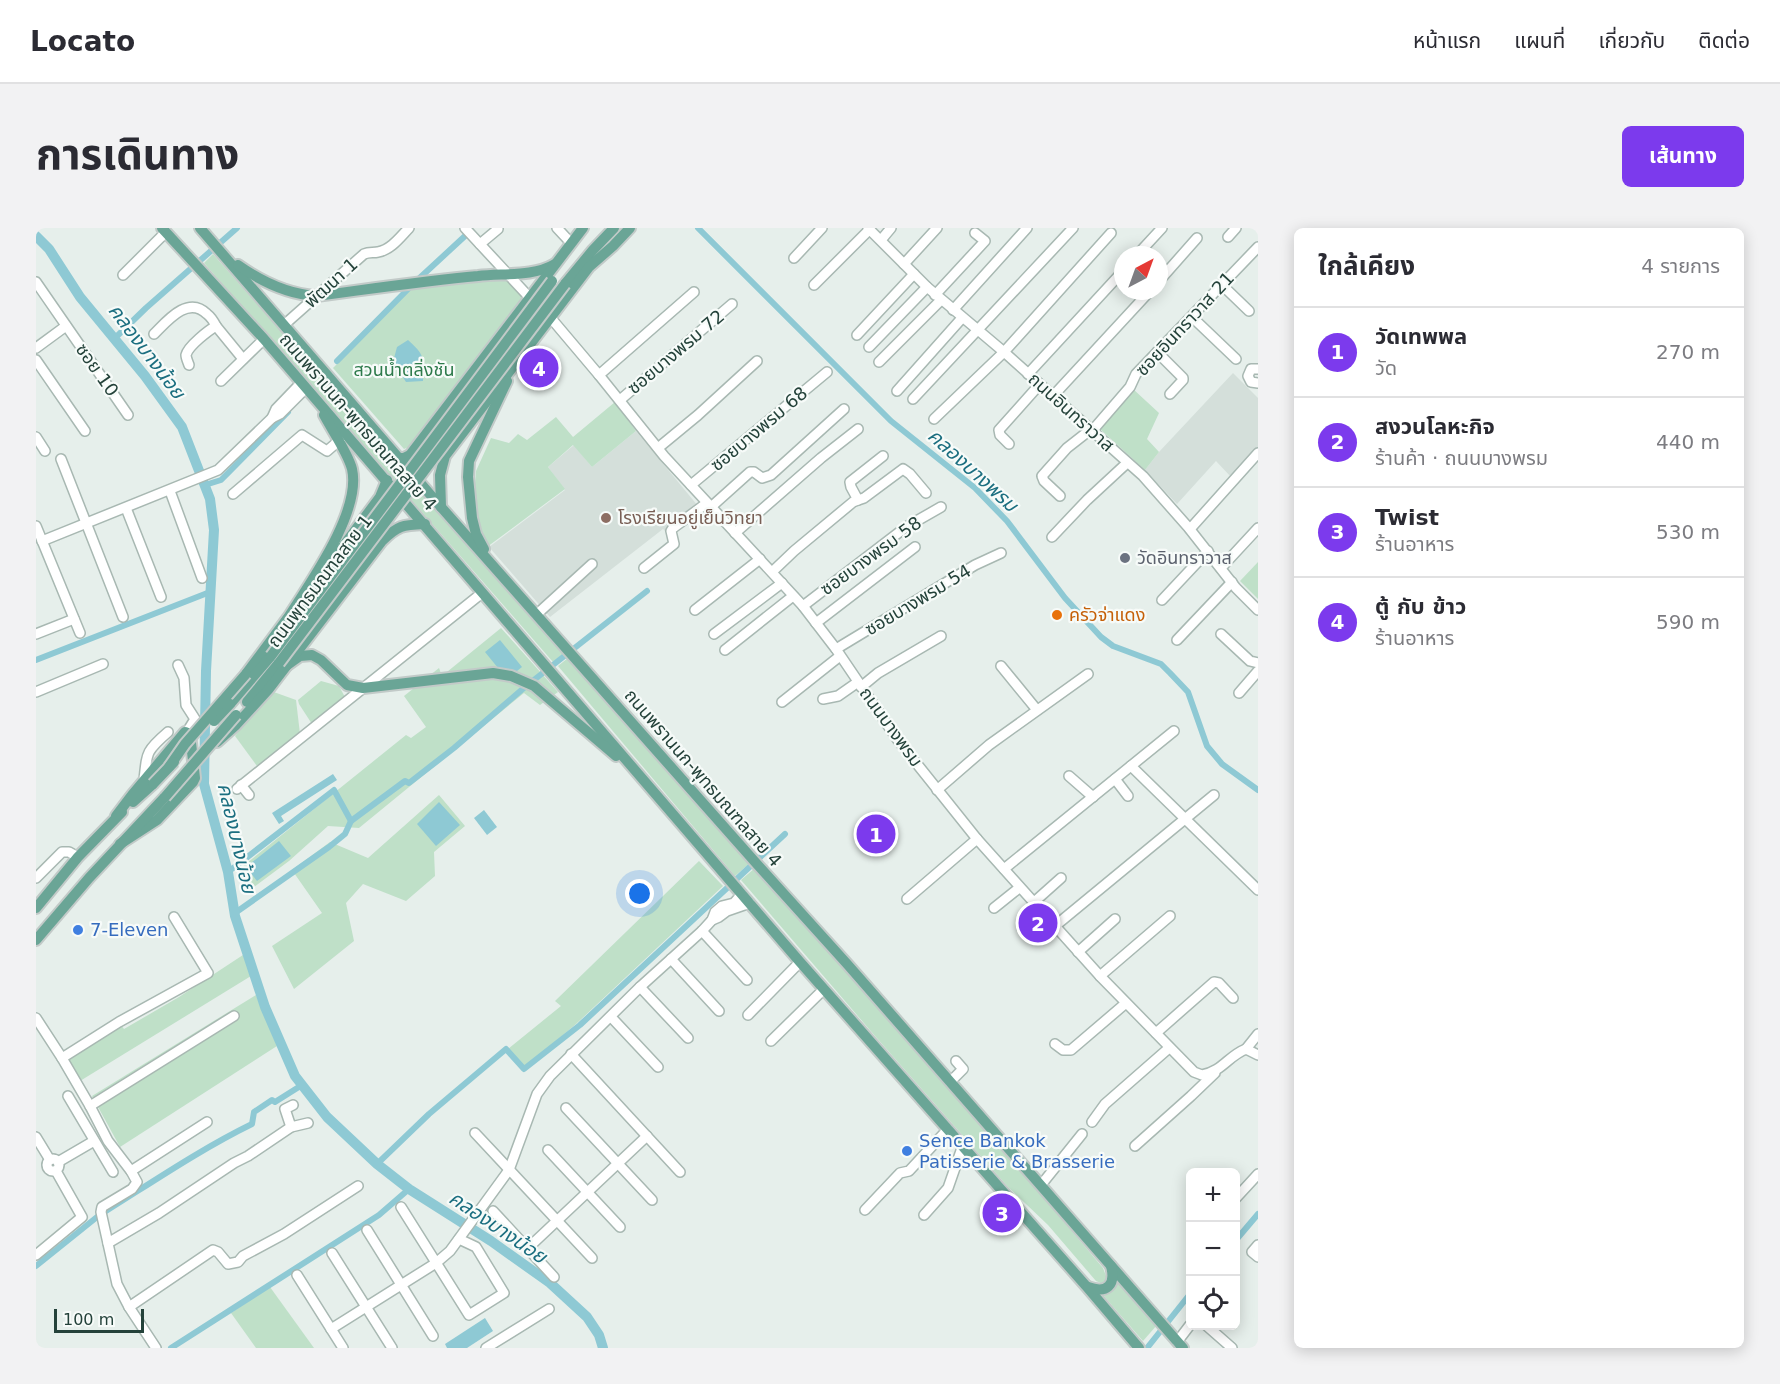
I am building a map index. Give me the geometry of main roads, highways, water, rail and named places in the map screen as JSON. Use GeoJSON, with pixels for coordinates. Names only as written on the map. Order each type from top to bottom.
{"type":"FeatureCollection","features":[{"type":"Feature","properties":{"kind":"main road"},"geometry":{"type":"LineString","coordinates":[[589,267],[630,228]]}},
{"type":"Feature","properties":{"kind":"main road","name":"ถนนพรานนก-พุทธมณฑลสาย 4"},"geometry":{"type":"LineString","coordinates":[[164,230],[307,389],[342,438],[387,480],[800,962],[1139,1348]]}},
{"type":"Feature","properties":{"kind":"main road"},"geometry":{"type":"LineString","coordinates":[[399,458],[410,455],[555,264],[587,230]]}},
{"type":"Feature","properties":{"kind":"main road","name":"ถนนพุทธมณฑลสาย 1"},"geometry":{"type":"LineString","coordinates":[[36,940],[88,878],[236,720],[587,230]]}},
{"type":"Feature","properties":{"kind":"main road"},"geometry":{"type":"LineString","coordinates":[[441,507],[440,475],[445,456],[589,267],[613,230]]}},
{"type":"Feature","properties":{"kind":"main road","name":"ถนนพุทธมณฑลสาย 1"},"geometry":{"type":"LineString","coordinates":[[36,908],[78,857],[149,782],[169,767],[230,704],[278,662],[565,284],[613,230]]}},
{"type":"Feature","properties":{"kind":"main road","name":"ถนนพรานนก-พุทธมณฑลสาย 4"},"geometry":{"type":"LineString","coordinates":[[203,231],[441,507],[1177,1342]]}},
{"type":"Feature","properties":{"kind":"main road"},"geometry":{"type":"LineString","coordinates":[[224,254],[252,275],[279,288],[302,295],[316,296],[545,270],[555,264]]}},
{"type":"Feature","properties":{"kind":"main road"},"geometry":{"type":"LineString","coordinates":[[492,564],[476,534],[472,518],[468,484],[469,461],[518,359]]}},
{"type":"Feature","properties":{"kind":"main road"},"geometry":{"type":"LineString","coordinates":[[450,405],[449,420],[454,426],[463,428],[469,425]]}},
{"type":"Feature","properties":{"kind":"main road"},"geometry":{"type":"LineString","coordinates":[[284,624],[346,518],[354,481],[352,467],[342,438]]}},
{"type":"Feature","properties":{"kind":"main road"},"geometry":{"type":"LineString","coordinates":[[169,767],[185,744],[246,674],[380,498],[387,480]]}},
{"type":"Feature","properties":{"kind":"main road"},"geometry":{"type":"LineString","coordinates":[[278,662],[392,531],[403,525],[425,524]]}},
{"type":"Feature","properties":{"kind":"main road"},"geometry":{"type":"LineString","coordinates":[[346,542],[353,540],[365,548],[367,554],[365,563]]}},
{"type":"Feature","properties":{"kind":"main road"},"geometry":{"type":"LineString","coordinates":[[278,662],[312,655],[321,660],[347,686],[363,688],[493,673],[511,676],[530,683],[644,781]]}},
{"type":"Feature","properties":{"kind":"main road"},"geometry":{"type":"LineString","coordinates":[[120,844],[157,820],[193,782],[195,778],[191,735],[187,732],[149,782]]}},
{"type":"Feature","properties":{"kind":"main road"},"geometry":{"type":"LineString","coordinates":[[1087,1287],[1097,1291],[1104,1290],[1114,1276],[1111,1266]]}},
{"type":"Feature","properties":{"kind":"water"},"geometry":{"type":"Polygon","coordinates":[[[408,340],[422,358],[423,381],[406,382],[393,362],[397,347],[408,340]]]}},
{"type":"Feature","properties":{"kind":"water"},"geometry":{"type":"Polygon","coordinates":[[[500,640],[522,667],[507,679],[485,652],[500,640]]]}},
{"type":"Feature","properties":{"kind":"water"},"geometry":{"type":"Polygon","coordinates":[[[333,774],[337,780],[281,816],[284,821],[279,824],[272,813],[333,774]]]}},
{"type":"Feature","properties":{"kind":"water"},"geometry":{"type":"Polygon","coordinates":[[[439,802],[460,825],[436,846],[417,824],[439,802]]]}},
{"type":"Feature","properties":{"kind":"water"},"geometry":{"type":"Polygon","coordinates":[[[484,810],[497,827],[487,835],[474,818],[484,810]]]}},
{"type":"Feature","properties":{"kind":"water"},"geometry":{"type":"Polygon","coordinates":[[[279,841],[291,856],[257,881],[246,867],[279,841]]]}},
{"type":"Feature","properties":{"kind":"water"},"geometry":{"type":"Polygon","coordinates":[[[485,1318],[493,1331],[467,1348],[447,1348],[445,1344],[485,1318]]]}},
{"type":"Feature","properties":{"kind":"waterway"},"geometry":{"type":"LineString","coordinates":[[114,339],[237,228]]}},
{"type":"Feature","properties":{"kind":"waterway","name":"คลองบางพรม"},"geometry":{"type":"LineString","coordinates":[[698,228],[891,421],[975,488],[1007,521],[1065,598],[1101,637],[1113,646],[1161,664],[1170,673],[1188,692],[1207,746],[1222,764],[1258,790]]}},
{"type":"Feature","properties":{"kind":"waterway","name":"คลองบางน้อย"},"geometry":{"type":"LineString","coordinates":[[36,236],[49,249],[80,297],[145,376],[182,427],[210,499],[214,530],[206,671],[204,784],[228,872],[235,916],[265,1007],[295,1076],[327,1117],[377,1164],[409,1189],[491,1241],[550,1283],[587,1317],[599,1335],[603,1348]]}},
{"type":"Feature","properties":{"kind":"waterway"},"geometry":{"type":"LineString","coordinates":[[337,361],[412,285],[465,236]]}},
{"type":"Feature","properties":{"kind":"waterway"},"geometry":{"type":"LineString","coordinates":[[205,485],[221,480],[288,412]]}},
{"type":"Feature","properties":{"kind":"waterway"},"geometry":{"type":"LineString","coordinates":[[228,872],[334,790],[351,821],[405,781],[409,783],[525,687],[647,591]]}},
{"type":"Feature","properties":{"kind":"waterway"},"geometry":{"type":"LineString","coordinates":[[36,660],[210,592]]}},
{"type":"Feature","properties":{"kind":"waterway"},"geometry":{"type":"LineString","coordinates":[[235,913],[329,847],[345,834],[351,821]]}},
{"type":"Feature","properties":{"kind":"waterway"},"geometry":{"type":"LineString","coordinates":[[377,1164],[429,1114],[506,1049],[524,1069],[580,1025],[785,834]]}},
{"type":"Feature","properties":{"kind":"waterway"},"geometry":{"type":"LineString","coordinates":[[106,1211],[196,1155],[252,1124],[254,1112],[302,1085]]}},
{"type":"Feature","properties":{"kind":"waterway"},"geometry":{"type":"LineString","coordinates":[[171,1348],[379,1215],[409,1189]]}},
{"type":"Feature","properties":{"kind":"waterway"},"geometry":{"type":"LineString","coordinates":[[1240,1235],[1258,1214]]}},
{"type":"Feature","properties":{"kind":"waterway"},"geometry":{"type":"LineString","coordinates":[[36,1266],[97,1217]]}},
{"type":"Feature","properties":{"kind":"waterway"},"geometry":{"type":"LineString","coordinates":[[1147,1348],[1186,1299]]}},
{"type":"Feature","properties":{"kind":"place","name":"ตู้ กับ ข้าว"},"geometry":{"type":"Point","coordinates":[539,368]}},
{"type":"Feature","properties":{"kind":"place","name":"โรงเรียนอยู่เย็นวิทยา"},"geometry":{"type":"Point","coordinates":[606,518]}},
{"type":"Feature","properties":{"kind":"place","name":"วัดอินทราวาส"},"geometry":{"type":"Point","coordinates":[1125,558]}},
{"type":"Feature","properties":{"kind":"place","name":"ครัวจ่าแดง"},"geometry":{"type":"Point","coordinates":[1057,615]}},
{"type":"Feature","properties":{"kind":"place","name":"วัดเทพพล"},"geometry":{"type":"Point","coordinates":[876,834]}},
{"type":"Feature","properties":{"kind":"place","name":"สงวนโลหะกิจ"},"geometry":{"type":"Point","coordinates":[1038,923]}},
{"type":"Feature","properties":{"kind":"place","name":"7-Eleven"},"geometry":{"type":"Point","coordinates":[78,930]}},
{"type":"Feature","properties":{"kind":"place","name":"Sence Bankok Patisserie & Brasserie"},"geometry":{"type":"Point","coordinates":[907,1151]}},
{"type":"Feature","properties":{"kind":"place","name":"Twist"},"geometry":{"type":"Point","coordinates":[1002,1213]}},
{"type":"Feature","properties":{"kind":"park label","name":"สวนน้ำตลิ่งชัน"},"geometry":{"type":"Point","coordinates":[404,370]}}]}
